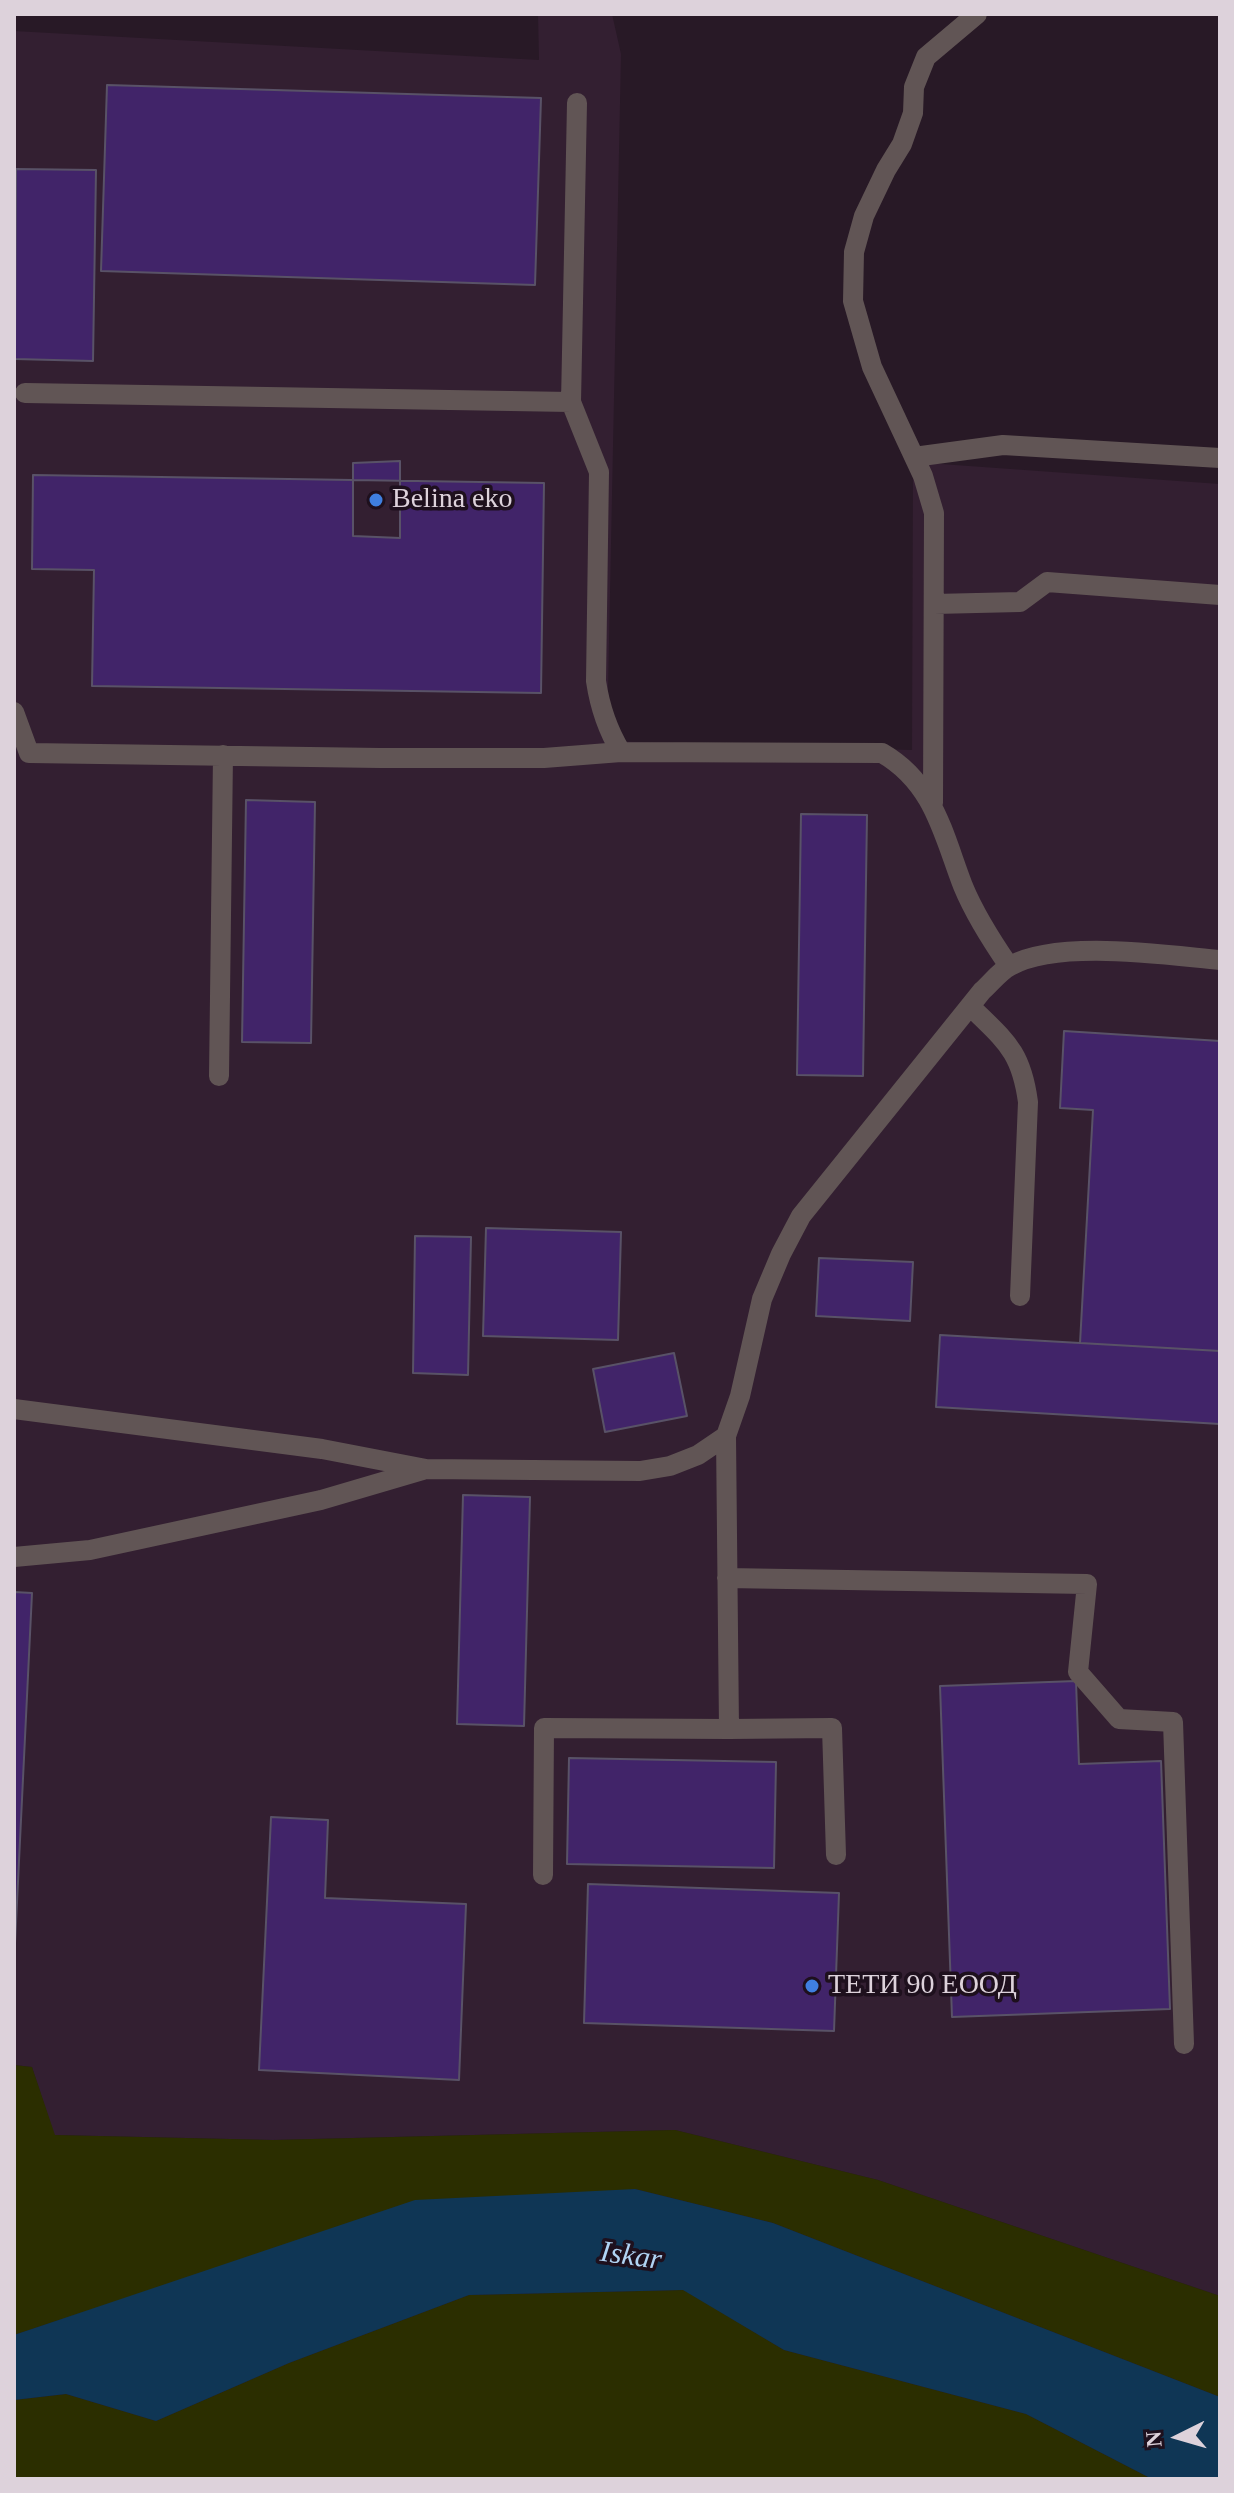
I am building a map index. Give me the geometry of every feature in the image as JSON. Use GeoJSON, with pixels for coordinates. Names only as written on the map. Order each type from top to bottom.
{"type":"FeatureCollection","features":[{"type":"Feature","properties":{"kind":"street"},"geometry":{"type":"LineString","coordinates":[[933,807],[934,513],[914,457],[872,367],[853,301],[854,252],[864,216],[902,144],[913,113],[914,87],[926,57],[977,14]]}},
{"type":"Feature","properties":{"kind":"street"},"geometry":{"type":"LineString","coordinates":[[577,103],[571,402],[599,472],[596,681],[600,708],[621,752]]}},
{"type":"Feature","properties":{"kind":"street"},"geometry":{"type":"LineString","coordinates":[[25,393],[571,402]]}},
{"type":"Feature","properties":{"kind":"street"},"geometry":{"type":"LineString","coordinates":[[914,457],[1003,445],[1220,458]]}},
{"type":"Feature","properties":{"kind":"street"},"geometry":{"type":"LineString","coordinates":[[934,604],[1020,602],[1047,582],[1220,595]]}},
{"type":"Feature","properties":{"kind":"street"},"geometry":{"type":"LineString","coordinates":[[14,712],[29,753],[544,758],[621,752],[882,753],[902,765],[919,783],[933,807],[985,932],[1009,966]]}},
{"type":"Feature","properties":{"kind":"street"},"geometry":{"type":"LineString","coordinates":[[219,1076],[223,755]]}},
{"type":"Feature","properties":{"kind":"street"},"geometry":{"type":"LineString","coordinates":[[729,1729],[726,1436],[740,1396],[762,1299],[801,1216],[970,1006],[1009,966],[1039,955],[1077,952],[1124,952],[1220,960]]}},
{"type":"Feature","properties":{"kind":"street"},"geometry":{"type":"LineString","coordinates":[[970,1006],[1014,1049],[1024,1073],[1028,1102],[1020,1296]]}},
{"type":"Feature","properties":{"kind":"street"},"geometry":{"type":"LineString","coordinates":[[14,1409],[322,1449],[426,1469],[640,1471],[670,1466],[698,1455],[726,1436]]}},
{"type":"Feature","properties":{"kind":"street"},"geometry":{"type":"LineString","coordinates":[[14,1557],[90,1550],[321,1500],[426,1469]]}},
{"type":"Feature","properties":{"kind":"street"},"geometry":{"type":"LineString","coordinates":[[727,1578],[1087,1584],[1078,1672],[1119,1719],[1173,1722],[1184,2044]]}},
{"type":"Feature","properties":{"kind":"street"},"geometry":{"type":"LineString","coordinates":[[543,1875],[544,1728],[832,1728],[836,1855]]}},
{"type":"Feature","properties":{"kind":"shaded area"},"geometry":{"type":"Polygon","coordinates":[[[538,14],[612,14],[621,54],[607,741],[912,750],[913,462],[1220,484],[1220,2296],[878,2180],[675,2130],[273,2140],[54,2135],[32,2067],[14,2065],[14,31],[539,60],[538,14]]]}},
{"type":"Feature","properties":{"kind":"green space"},"geometry":{"type":"Polygon","coordinates":[[[14,2065],[32,2067],[55,2135],[273,2140],[675,2130],[878,2180],[1220,2296],[1220,2397],[773,2223],[635,2189],[160,2287],[14,2335],[14,2065]]]}},
{"type":"Feature","properties":{"kind":"green space"},"geometry":{"type":"Polygon","coordinates":[[[684,2290],[784,2350],[1026,2414],[1152,2479],[14,2479],[14,2400],[66,2394],[156,2421],[289,2363],[469,2295],[684,2290]]]}},
{"type":"Feature","properties":{"kind":"water","name":"Iskar"},"geometry":{"type":"Polygon","coordinates":[[[635,2189],[773,2223],[1220,2397],[1220,2479],[1152,2479],[1026,2414],[784,2350],[683,2290],[469,2295],[289,2363],[156,2421],[66,2394],[14,2400],[14,2335],[415,2200],[635,2189]]]}},
{"type":"Feature","properties":{"kind":"building"},"geometry":{"type":"Polygon","coordinates":[[[107,85],[541,98],[535,285],[101,271],[107,85]]]}},
{"type":"Feature","properties":{"kind":"building"},"geometry":{"type":"Polygon","coordinates":[[[16,169],[96,170],[93,361],[15,359],[16,169]]]}},
{"type":"Feature","properties":{"kind":"building","name":"Belina eko"},"geometry":{"type":"Polygon","coordinates":[[[400,461],[400,538],[353,536],[353,463],[400,461]]]}},
{"type":"Feature","properties":{"kind":"building"},"geometry":{"type":"Polygon","coordinates":[[[33,475],[544,483],[541,693],[92,686],[94,570],[32,569],[33,475]]]}},
{"type":"Feature","properties":{"kind":"building"},"geometry":{"type":"Polygon","coordinates":[[[246,800],[315,802],[311,1043],[242,1042],[246,800]]]}},
{"type":"Feature","properties":{"kind":"building"},"geometry":{"type":"Polygon","coordinates":[[[801,814],[867,815],[863,1076],[797,1075],[801,814]]]}},
{"type":"Feature","properties":{"kind":"building"},"geometry":{"type":"Polygon","coordinates":[[[1064,1031],[1220,1041],[1220,1351],[1080,1343],[1093,1110],[1060,1108],[1064,1031]]]}},
{"type":"Feature","properties":{"kind":"building"},"geometry":{"type":"Polygon","coordinates":[[[486,1228],[621,1232],[618,1340],[483,1336],[486,1228]]]}},
{"type":"Feature","properties":{"kind":"building"},"geometry":{"type":"Polygon","coordinates":[[[415,1236],[471,1237],[468,1375],[413,1373],[415,1236]]]}},
{"type":"Feature","properties":{"kind":"building"},"geometry":{"type":"Polygon","coordinates":[[[819,1258],[913,1262],[910,1321],[816,1316],[819,1258]]]}},
{"type":"Feature","properties":{"kind":"building"},"geometry":{"type":"Polygon","coordinates":[[[940,1335],[1220,1351],[1220,1424],[936,1407],[940,1335]]]}},
{"type":"Feature","properties":{"kind":"building"},"geometry":{"type":"Polygon","coordinates":[[[674,1353],[687,1416],[605,1432],[593,1369],[674,1353]]]}},
{"type":"Feature","properties":{"kind":"building"},"geometry":{"type":"Polygon","coordinates":[[[463,1495],[530,1497],[524,1726],[457,1724],[463,1495]]]}},
{"type":"Feature","properties":{"kind":"building"},"geometry":{"type":"Polygon","coordinates":[[[14,1592],[32,1593],[14,1964],[14,1592]]]}},
{"type":"Feature","properties":{"kind":"building"},"geometry":{"type":"Polygon","coordinates":[[[1076,1681],[1079,1764],[1161,1761],[1170,2009],[952,2017],[940,1686],[1076,1681]]]}},
{"type":"Feature","properties":{"kind":"building"},"geometry":{"type":"Polygon","coordinates":[[[569,1758],[776,1762],[774,1868],[567,1864],[569,1758]]]}},
{"type":"Feature","properties":{"kind":"building"},"geometry":{"type":"Polygon","coordinates":[[[271,1817],[328,1820],[325,1898],[466,1904],[459,2080],[259,2070],[271,1817]]]}},
{"type":"Feature","properties":{"kind":"building"},"geometry":{"type":"Polygon","coordinates":[[[588,1884],[839,1893],[834,2031],[584,2023],[588,1884]]]}},
{"type":"Feature","properties":{"kind":"place","name":"Belina eko"},"geometry":{"type":"Point","coordinates":[376,500]}},
{"type":"Feature","properties":{"kind":"place","name":"ТЕТИ 90 ЕООД"},"geometry":{"type":"Point","coordinates":[812,1986]}}]}
